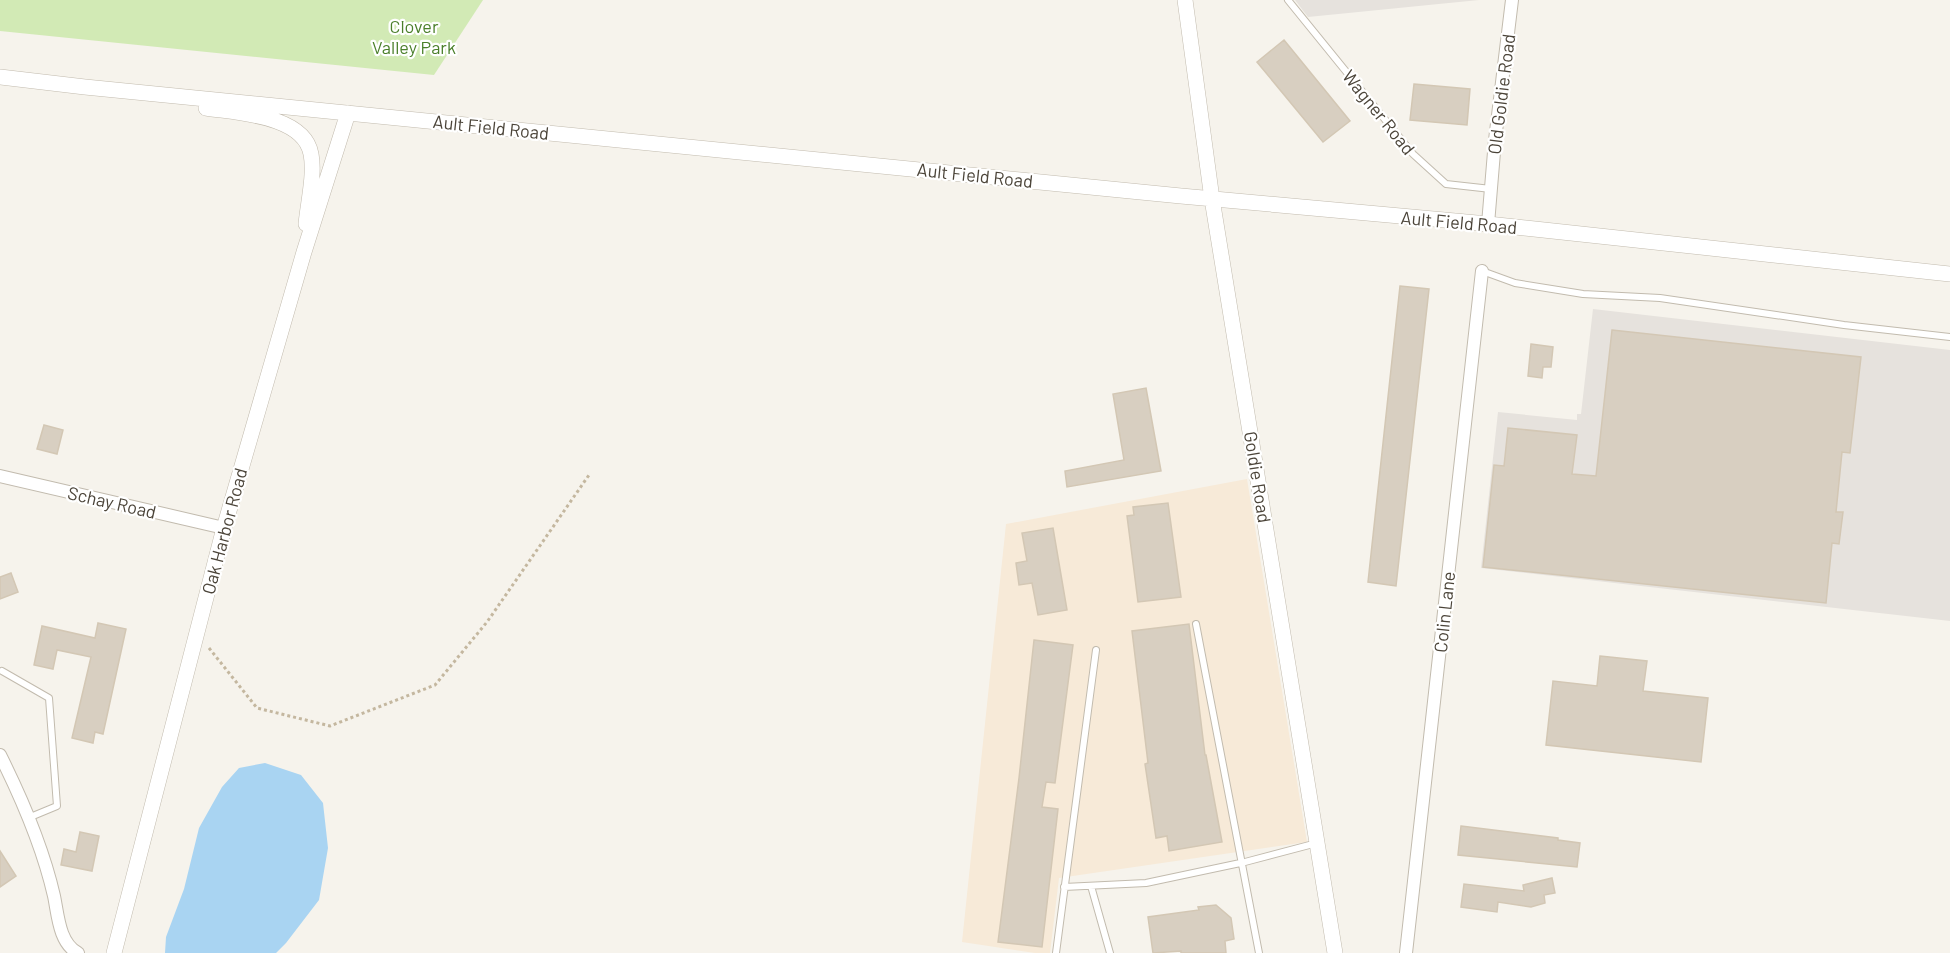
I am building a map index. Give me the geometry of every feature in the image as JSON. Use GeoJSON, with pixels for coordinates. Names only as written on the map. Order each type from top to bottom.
{"type":"FeatureCollection","features":[{"type":"Feature","properties":{"kind":"street","name":"Goldie Road"},"geometry":{"type":"LineString","coordinates":[[1185,0],[1212,199],[1335,953]]}},
{"type":"Feature","properties":{"kind":"street","name":"Old Goldie Road"},"geometry":{"type":"LineString","coordinates":[[1491,189],[1512,0]]}},
{"type":"Feature","properties":{"kind":"street","name":"Ault Field Road"},"geometry":{"type":"LineString","coordinates":[[0,77],[1212,199],[1488,224],[1950,274]]}},
{"type":"Feature","properties":{"kind":"street"},"geometry":{"type":"LineString","coordinates":[[85,87],[271,119],[287,124],[297,131],[311,152],[304,252]]}},
{"type":"Feature","properties":{"kind":"street","name":"Oak Harbor Road"},"geometry":{"type":"LineString","coordinates":[[114,953],[224,528],[304,252],[348,113]]}},
{"type":"Feature","properties":{"kind":"street"},"geometry":{"type":"LineString","coordinates":[[1488,224],[1491,189]]}},
{"type":"Feature","properties":{"kind":"street","name":"Colin Lane"},"geometry":{"type":"LineString","coordinates":[[1406,953],[1482,271]]}},
{"type":"Feature","properties":{"kind":"street","name":"Schay Road"},"geometry":{"type":"LineString","coordinates":[[0,476],[224,528]]}},
{"type":"Feature","properties":{"kind":"street"},"geometry":{"type":"LineString","coordinates":[[0,754],[28,818],[51,883],[62,936],[78,953]]}},
{"type":"Feature","properties":{"kind":"lane","name":"Wagner Road"},"geometry":{"type":"LineString","coordinates":[[1288,0],[1413,154],[1446,184],[1491,189]]}},
{"type":"Feature","properties":{"kind":"lane"},"geometry":{"type":"LineString","coordinates":[[1482,271],[1515,283],[1583,294],[1660,298],[1844,325],[1950,337]]}},
{"type":"Feature","properties":{"kind":"lane"},"geometry":{"type":"LineString","coordinates":[[1196,624],[1259,953]]}},
{"type":"Feature","properties":{"kind":"lane"},"geometry":{"type":"LineString","coordinates":[[1056,953],[1096,650]]}},
{"type":"Feature","properties":{"kind":"lane"},"geometry":{"type":"LineString","coordinates":[[2,671],[49,698],[57,806],[28,818]]}},
{"type":"Feature","properties":{"kind":"lane"},"geometry":{"type":"LineString","coordinates":[[1064,887],[1146,882],[1242,862],[1317,842]]}},
{"type":"Feature","properties":{"kind":"lane"},"geometry":{"type":"LineString","coordinates":[[1091,886],[1110,953]]}},
{"type":"Feature","properties":{"kind":"path"},"geometry":{"type":"LineString","coordinates":[[196,633],[257,708],[330,726],[435,685],[486,622],[589,475]]}},
{"type":"Feature","properties":{"kind":"shaded area"},"geometry":{"type":"Polygon","coordinates":[[[1295,0],[1479,0],[1308,17],[1295,0]]]}},
{"type":"Feature","properties":{"kind":"shaded area"},"geometry":{"type":"Polygon","coordinates":[[[1593,309],[1950,350],[1950,621],[1481,568],[1498,412],[1577,420],[1577,414],[1581,414],[1593,309]]]}},
{"type":"Feature","properties":{"kind":"shaded area"},"geometry":{"type":"Polygon","coordinates":[[[1247,479],[1307,842],[1059,878],[1050,953],[1035,953],[962,942],[1006,524],[1247,479]]]}},
{"type":"Feature","properties":{"kind":"green space","name":"Clover Valley Park"},"geometry":{"type":"Polygon","coordinates":[[[0,0],[483,0],[434,75],[0,31],[0,0]]]}},
{"type":"Feature","properties":{"kind":"water"},"geometry":{"type":"Polygon","coordinates":[[[265,763],[301,775],[323,803],[328,848],[319,900],[276,953],[165,953],[166,937],[184,889],[199,828],[222,787],[239,768],[265,763]]]}},
{"type":"Feature","properties":{"kind":"building"},"geometry":{"type":"Polygon","coordinates":[[[1284,40],[1350,121],[1323,142],[1257,62],[1284,40]]]}},
{"type":"Feature","properties":{"kind":"building"},"geometry":{"type":"Polygon","coordinates":[[[1414,84],[1470,89],[1467,125],[1410,120],[1414,84]]]}},
{"type":"Feature","properties":{"kind":"building"},"geometry":{"type":"Polygon","coordinates":[[[1400,286],[1429,289],[1396,586],[1368,582],[1400,286]]]}},
{"type":"Feature","properties":{"kind":"building"},"geometry":{"type":"Polygon","coordinates":[[[1612,330],[1861,357],[1850,453],[1842,452],[1836,512],[1843,512],[1839,544],[1832,543],[1826,603],[1483,567],[1494,465],[1504,466],[1508,428],[1577,435],[1572,474],[1596,476],[1612,330]]]}},
{"type":"Feature","properties":{"kind":"building"},"geometry":{"type":"Polygon","coordinates":[[[1531,344],[1553,347],[1551,367],[1543,367],[1542,378],[1528,376],[1531,344]]]}},
{"type":"Feature","properties":{"kind":"building"},"geometry":{"type":"Polygon","coordinates":[[[1146,388],[1161,471],[1067,487],[1065,471],[1124,460],[1113,394],[1146,388]]]}},
{"type":"Feature","properties":{"kind":"building"},"geometry":{"type":"Polygon","coordinates":[[[44,425],[63,430],[57,454],[37,449],[44,425]]]}},
{"type":"Feature","properties":{"kind":"building"},"geometry":{"type":"Polygon","coordinates":[[[1168,503],[1181,597],[1138,602],[1127,516],[1134,515],[1133,507],[1168,503]]]}},
{"type":"Feature","properties":{"kind":"building"},"geometry":{"type":"Polygon","coordinates":[[[1053,528],[1067,610],[1038,615],[1032,583],[1019,585],[1016,563],[1027,561],[1022,533],[1053,528]]]}},
{"type":"Feature","properties":{"kind":"building"},"geometry":{"type":"Polygon","coordinates":[[[11,573],[18,592],[0,599],[0,577],[11,573]]]}},
{"type":"Feature","properties":{"kind":"building"},"geometry":{"type":"Polygon","coordinates":[[[98,623],[126,629],[103,734],[95,732],[93,743],[72,738],[91,657],[57,650],[53,669],[34,665],[42,626],[95,638],[98,623]]]}},
{"type":"Feature","properties":{"kind":"building"},"geometry":{"type":"Polygon","coordinates":[[[1189,624],[1205,755],[1222,842],[1169,851],[1167,836],[1156,838],[1145,764],[1148,763],[1132,631],[1189,624]]]}},
{"type":"Feature","properties":{"kind":"building"},"geometry":{"type":"Polygon","coordinates":[[[1034,640],[1073,645],[1055,783],[1046,782],[1042,807],[1058,809],[1042,947],[998,942],[1034,640]]]}},
{"type":"Feature","properties":{"kind":"building"},"geometry":{"type":"Polygon","coordinates":[[[1600,656],[1647,661],[1643,691],[1708,698],[1701,762],[1546,745],[1553,681],[1597,686],[1600,656]]]}},
{"type":"Feature","properties":{"kind":"building"},"geometry":{"type":"Polygon","coordinates":[[[1461,826],[1558,838],[1558,840],[1580,843],[1577,867],[1458,855],[1461,826]]]}},
{"type":"Feature","properties":{"kind":"building"},"geometry":{"type":"Polygon","coordinates":[[[80,832],[99,836],[92,871],[61,865],[64,849],[76,852],[80,832]]]}},
{"type":"Feature","properties":{"kind":"building"},"geometry":{"type":"Polygon","coordinates":[[[0,851],[16,876],[0,887],[0,851]]]}},
{"type":"Feature","properties":{"kind":"building"},"geometry":{"type":"Polygon","coordinates":[[[1552,878],[1555,893],[1544,895],[1545,903],[1531,907],[1498,902],[1497,912],[1461,907],[1464,884],[1524,891],[1523,885],[1552,878]]]}},
{"type":"Feature","properties":{"kind":"building"},"geometry":{"type":"Polygon","coordinates":[[[1216,905],[1231,918],[1234,939],[1225,941],[1226,953],[1181,953],[1181,951],[1153,953],[1148,917],[1199,910],[1198,907],[1216,905]]]}}]}
